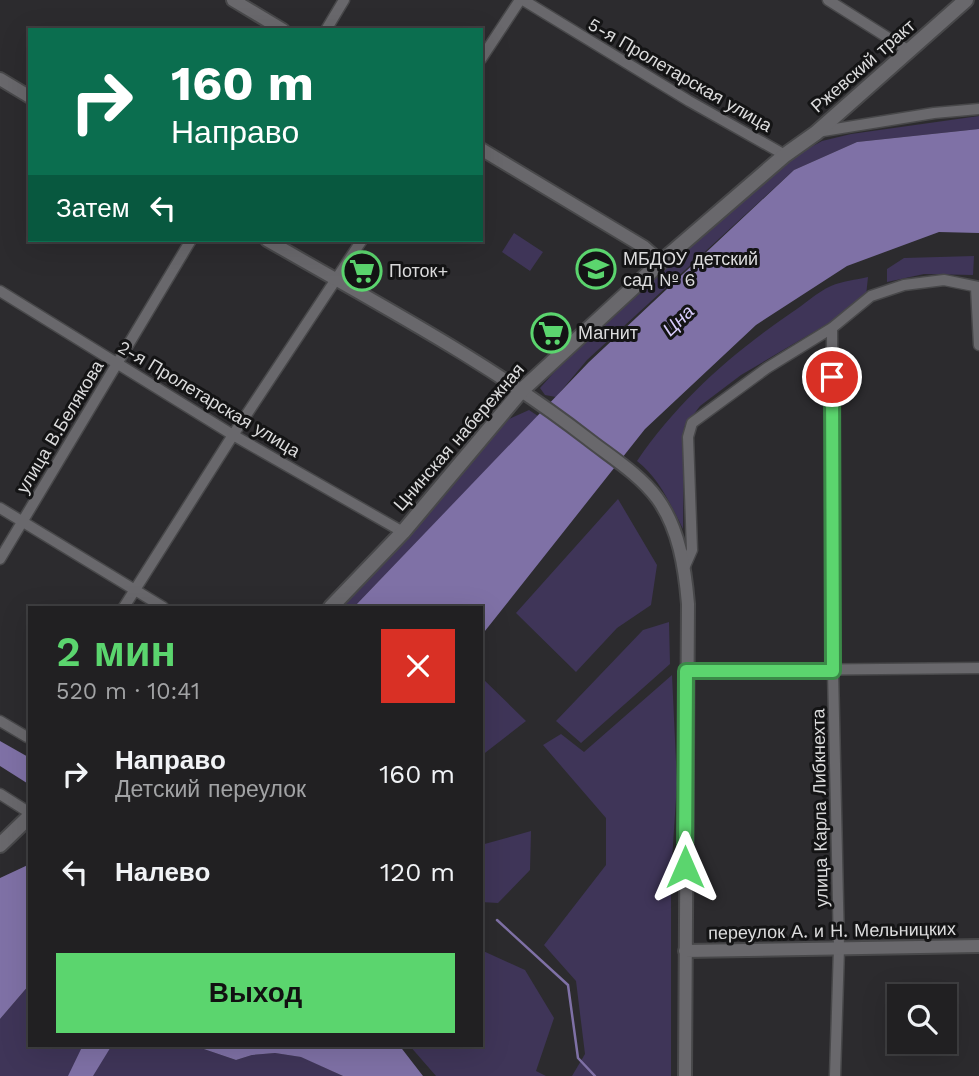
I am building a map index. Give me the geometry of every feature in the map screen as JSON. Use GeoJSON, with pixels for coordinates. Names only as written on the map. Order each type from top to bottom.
{"type":"FeatureCollection","features":[{"type":"Feature","properties":{"kind":"main road","name":"Ржевский тракт"},"geometry":{"type":"LineString","coordinates":[[817,132],[966,0]]}},
{"type":"Feature","properties":{"kind":"main road","name":"Цнинская набережная"},"geometry":{"type":"LineString","coordinates":[[332,606],[403,531],[522,390],[662,262],[785,155],[817,132]]}},
{"type":"Feature","properties":{"kind":"main road"},"geometry":{"type":"LineString","coordinates":[[0,845],[28,817]]}},
{"type":"Feature","properties":{"kind":"street"},"geometry":{"type":"LineString","coordinates":[[233,0],[280,28]]}},
{"type":"Feature","properties":{"kind":"street"},"geometry":{"type":"LineString","coordinates":[[327,28],[344,0]]}},
{"type":"Feature","properties":{"kind":"street"},"geometry":{"type":"LineString","coordinates":[[483,56],[521,0]]}},
{"type":"Feature","properties":{"kind":"street","name":"5-я Пролетарская улица"},"geometry":{"type":"LineString","coordinates":[[521,0],[785,155]]}},
{"type":"Feature","properties":{"kind":"street"},"geometry":{"type":"LineString","coordinates":[[828,0],[909,51]]}},
{"type":"Feature","properties":{"kind":"street"},"geometry":{"type":"LineString","coordinates":[[0,79],[28,96]]}},
{"type":"Feature","properties":{"kind":"street","name":"Цнинская набережная"},"geometry":{"type":"LineString","coordinates":[[817,132],[934,113],[979,109]]}},
{"type":"Feature","properties":{"kind":"street"},"geometry":{"type":"LineString","coordinates":[[483,150],[644,247],[662,262]]}},
{"type":"Feature","properties":{"kind":"street","name":"улица В.Белякова"},"geometry":{"type":"LineString","coordinates":[[0,559],[190,242]]}},
{"type":"Feature","properties":{"kind":"street"},"geometry":{"type":"LineString","coordinates":[[270,242],[541,402],[628,470],[658,499],[674,530],[685,566],[688,604],[685,1076]]}},
{"type":"Feature","properties":{"kind":"street"},"geometry":{"type":"LineString","coordinates":[[125,606],[233,435],[361,242]]}},
{"type":"Feature","properties":{"kind":"street"},"geometry":{"type":"LineString","coordinates":[[685,566],[692,550],[688,437],[692,423],[767,368],[832,328],[871,296],[904,285],[944,280],[977,287],[979,345]]}},
{"type":"Feature","properties":{"kind":"street","name":"2-я Пролетарская улица"},"geometry":{"type":"LineString","coordinates":[[0,291],[233,435],[403,531]]}},
{"type":"Feature","properties":{"kind":"street","name":"улица Карла Либкнехта"},"geometry":{"type":"LineString","coordinates":[[832,328],[833,671],[839,948],[835,1076]]}},
{"type":"Feature","properties":{"kind":"street"},"geometry":{"type":"LineString","coordinates":[[0,508],[161,606]]}},
{"type":"Feature","properties":{"kind":"street"},"geometry":{"type":"LineString","coordinates":[[686,671],[979,668]]}},
{"type":"Feature","properties":{"kind":"street"},"geometry":{"type":"LineString","coordinates":[[0,721],[28,737]]}},
{"type":"Feature","properties":{"kind":"street"},"geometry":{"type":"LineString","coordinates":[[0,794],[28,814]]}},
{"type":"Feature","properties":{"kind":"street","name":"переулок А. и Н. Мельницких"},"geometry":{"type":"LineString","coordinates":[[685,951],[979,946]]}},
{"type":"Feature","properties":{"kind":"shaded area"},"geometry":{"type":"Polygon","coordinates":[[[979,116],[979,129],[857,142],[794,170],[587,360],[556,397],[545,395],[540,388],[582,341],[791,158],[822,141],[851,134],[979,116]]]}},
{"type":"Feature","properties":{"kind":"shaded area"},"geometry":{"type":"Polygon","coordinates":[[[514,233],[543,252],[530,271],[502,252],[514,233]]]}},
{"type":"Feature","properties":{"kind":"shaded area"},"geometry":{"type":"Polygon","coordinates":[[[974,256],[973,275],[924,274],[887,282],[887,269],[904,258],[974,256]]]}},
{"type":"Feature","properties":{"kind":"shaded area"},"geometry":{"type":"Polygon","coordinates":[[[868,277],[866,296],[839,317],[741,375],[700,406],[684,427],[683,529],[658,484],[637,461],[653,439],[707,380],[769,329],[826,289],[868,277]]]}},
{"type":"Feature","properties":{"kind":"shaded area"},"geometry":{"type":"Polygon","coordinates":[[[529,410],[538,416],[355,606],[340,606],[509,419],[529,410]]]}},
{"type":"Feature","properties":{"kind":"shaded area"},"geometry":{"type":"Polygon","coordinates":[[[618,499],[657,565],[651,605],[617,628],[576,672],[516,613],[618,499]]]}},
{"type":"Feature","properties":{"kind":"shaded area"},"geometry":{"type":"Polygon","coordinates":[[[669,622],[670,664],[581,743],[556,721],[643,630],[669,622]]]}},
{"type":"Feature","properties":{"kind":"shaded area"},"geometry":{"type":"Polygon","coordinates":[[[672,675],[677,783],[671,876],[671,1076],[572,1076],[585,1054],[576,981],[544,945],[606,865],[606,818],[543,745],[561,734],[584,752],[672,675]]]}},
{"type":"Feature","properties":{"kind":"shaded area"},"geometry":{"type":"Polygon","coordinates":[[[483,679],[526,721],[483,754],[483,679]]]}},
{"type":"Feature","properties":{"kind":"shaded area"},"geometry":{"type":"Polygon","coordinates":[[[531,831],[530,870],[498,903],[483,902],[483,844],[531,831]]]}},
{"type":"Feature","properties":{"kind":"shaded area"},"geometry":{"type":"Polygon","coordinates":[[[483,951],[525,970],[554,1018],[536,1071],[546,1076],[436,1076],[411,1047],[483,1047],[483,951]]]}},
{"type":"Feature","properties":{"kind":"shaded area"},"geometry":{"type":"Polygon","coordinates":[[[28,986],[28,1047],[198,1047],[236,1060],[275,1053],[302,1057],[343,1076],[0,1076],[0,1019],[28,986]]]}},
{"type":"Feature","properties":{"kind":"water","name":"Цна"},"geometry":{"type":"Polygon","coordinates":[[[979,129],[979,233],[939,232],[847,266],[756,325],[645,429],[483,633],[483,606],[355,606],[589,362],[794,170],[857,142],[979,129]]]}},
{"type":"Feature","properties":{"kind":"water"},"geometry":{"type":"Polygon","coordinates":[[[0,741],[28,757],[28,784],[0,766],[0,741]]]}},
{"type":"Feature","properties":{"kind":"water"},"geometry":{"type":"Polygon","coordinates":[[[28,865],[28,986],[0,1019],[0,878],[28,865]]]}},
{"type":"Feature","properties":{"kind":"water"},"geometry":{"type":"Polygon","coordinates":[[[82,1047],[111,1047],[93,1076],[68,1076],[82,1047]]]}},
{"type":"Feature","properties":{"kind":"water"},"geometry":{"type":"Polygon","coordinates":[[[198,1047],[401,1047],[423,1076],[343,1076],[301,1057],[275,1053],[236,1060],[198,1047]]]}},
{"type":"Feature","properties":{"kind":"waterway"},"geometry":{"type":"LineString","coordinates":[[497,920],[568,985],[578,1058],[595,1076]]}},
{"type":"Feature","properties":{"kind":"place","name":"МБДОУ детский сад № 6"},"geometry":{"type":"Point","coordinates":[596,269]}},
{"type":"Feature","properties":{"kind":"place","name":"Поток+"},"geometry":{"type":"Point","coordinates":[362,271]}},
{"type":"Feature","properties":{"kind":"place","name":"Магнит"},"geometry":{"type":"Point","coordinates":[551,333]}},
{"type":"Feature","properties":{"kind":"route"},"geometry":{"type":"LineString","coordinates":[[685,867],[686,671],[833,671],[832,377]]}}]}
